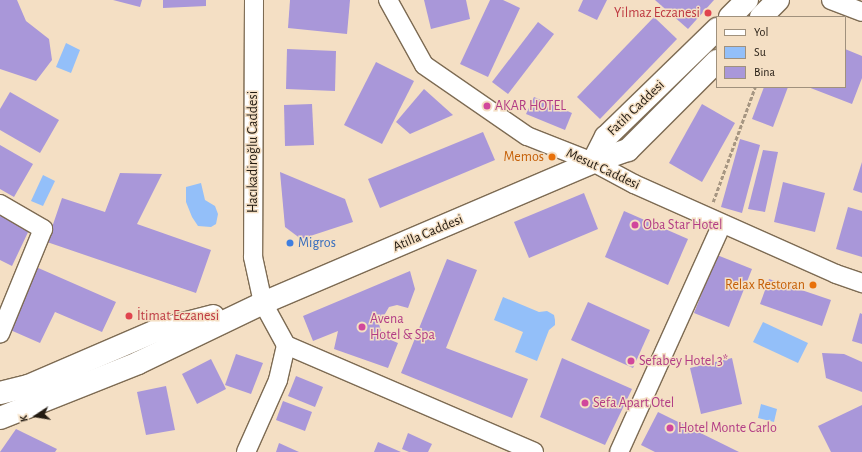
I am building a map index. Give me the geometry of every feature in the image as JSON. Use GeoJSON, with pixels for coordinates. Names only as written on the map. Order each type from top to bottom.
{"type":"FeatureCollection","features":[{"type":"Feature","properties":{"kind":"street","name":"Hacıkadiroğlu Caddesi"},"geometry":{"type":"LineString","coordinates":[[254,0],[253,257],[263,303],[286,345]]}},
{"type":"Feature","properties":{"kind":"street","name":"Mesut Caddesi"},"geometry":{"type":"LineString","coordinates":[[388,0],[424,65],[527,136],[593,162],[634,184],[715,221],[836,274],[862,283]]}},
{"type":"Feature","properties":{"kind":"street"},"geometry":{"type":"LineString","coordinates":[[731,16],[747,0]]}},
{"type":"Feature","properties":{"kind":"street"},"geometry":{"type":"LineString","coordinates":[[762,16],[778,0]]}},
{"type":"Feature","properties":{"kind":"street"},"geometry":{"type":"LineString","coordinates":[[831,0],[862,12]]}},
{"type":"Feature","properties":{"kind":"street","name":"Fatih Caddesi"},"geometry":{"type":"LineString","coordinates":[[593,162],[606,137],[716,30]]}},
{"type":"Feature","properties":{"kind":"street","name":"Fatih Caddesi"},"geometry":{"type":"LineString","coordinates":[[593,162],[628,150],[716,62]]}},
{"type":"Feature","properties":{"kind":"street","name":"Atilla Caddesi"},"geometry":{"type":"LineString","coordinates":[[263,303],[593,162]]}},
{"type":"Feature","properties":{"kind":"street"},"geometry":{"type":"LineString","coordinates":[[0,204],[43,229],[0,334]]}},
{"type":"Feature","properties":{"kind":"street"},"geometry":{"type":"LineString","coordinates":[[619,452],[715,221]]}},
{"type":"Feature","properties":{"kind":"street"},"geometry":{"type":"LineString","coordinates":[[0,393],[28,386],[156,331],[263,303]]}},
{"type":"Feature","properties":{"kind":"street"},"geometry":{"type":"LineString","coordinates":[[0,418],[138,363],[263,303]]}},
{"type":"Feature","properties":{"kind":"street"},"geometry":{"type":"LineString","coordinates":[[246,452],[278,380],[286,345],[503,445],[534,452]]}},
{"type":"Feature","properties":{"kind":"path"},"geometry":{"type":"LineString","coordinates":[[715,221],[755,88]]}},
{"type":"Feature","properties":{"kind":"water"},"geometry":{"type":"Polygon","coordinates":[[[66,43],[80,50],[71,73],[56,67],[66,43]]]}},
{"type":"Feature","properties":{"kind":"water"},"geometry":{"type":"Polygon","coordinates":[[[43,175],[55,181],[43,206],[31,201],[43,175]]]}},
{"type":"Feature","properties":{"kind":"water"},"geometry":{"type":"Polygon","coordinates":[[[201,183],[205,200],[215,206],[218,214],[216,224],[211,227],[198,226],[192,217],[186,202],[186,187],[201,183]]]}},
{"type":"Feature","properties":{"kind":"water"},"geometry":{"type":"Polygon","coordinates":[[[503,297],[539,312],[547,311],[554,315],[555,325],[549,330],[537,361],[515,352],[523,332],[494,320],[503,297]]]}},
{"type":"Feature","properties":{"kind":"water"},"geometry":{"type":"Polygon","coordinates":[[[763,322],[808,343],[798,363],[753,342],[763,322]]]}},
{"type":"Feature","properties":{"kind":"water"},"geometry":{"type":"Polygon","coordinates":[[[761,404],[777,409],[774,422],[758,418],[761,404]]]}},
{"type":"Feature","properties":{"kind":"building"},"geometry":{"type":"Polygon","coordinates":[[[0,0],[17,0],[26,21],[49,39],[52,60],[36,81],[0,69],[0,0]]]}},
{"type":"Feature","properties":{"kind":"building"},"geometry":{"type":"Polygon","coordinates":[[[113,0],[142,0],[140,7],[113,0]]]}},
{"type":"Feature","properties":{"kind":"building"},"geometry":{"type":"Polygon","coordinates":[[[163,0],[206,0],[206,6],[163,8],[163,0]]]}},
{"type":"Feature","properties":{"kind":"building"},"geometry":{"type":"Polygon","coordinates":[[[290,0],[350,0],[347,34],[288,28],[290,0]]]}},
{"type":"Feature","properties":{"kind":"building"},"geometry":{"type":"Polygon","coordinates":[[[424,0],[466,0],[470,19],[431,29],[424,0]]]}},
{"type":"Feature","properties":{"kind":"building"},"geometry":{"type":"Polygon","coordinates":[[[490,0],[503,0],[520,8],[488,77],[460,64],[490,0]]]}},
{"type":"Feature","properties":{"kind":"building"},"geometry":{"type":"Polygon","coordinates":[[[583,0],[607,0],[597,20],[578,11],[583,0]]]}},
{"type":"Feature","properties":{"kind":"building"},"geometry":{"type":"Polygon","coordinates":[[[655,0],[714,0],[688,29],[655,0]]]}},
{"type":"Feature","properties":{"kind":"building"},"geometry":{"type":"Polygon","coordinates":[[[654,17],[677,39],[600,119],[577,97],[654,17]]]}},
{"type":"Feature","properties":{"kind":"building"},"geometry":{"type":"Polygon","coordinates":[[[538,22],[554,34],[508,94],[492,82],[538,22]]]}},
{"type":"Feature","properties":{"kind":"building"},"geometry":{"type":"Polygon","coordinates":[[[287,49],[336,51],[335,91],[286,89],[287,49]]]}},
{"type":"Feature","properties":{"kind":"building"},"geometry":{"type":"Polygon","coordinates":[[[846,49],[862,56],[862,78],[852,104],[811,88],[846,88],[846,49]]]}},
{"type":"Feature","properties":{"kind":"building"},"geometry":{"type":"Polygon","coordinates":[[[376,62],[414,81],[382,144],[344,125],[376,62]]]}},
{"type":"Feature","properties":{"kind":"building"},"geometry":{"type":"Polygon","coordinates":[[[764,88],[788,88],[773,127],[752,119],[764,88]]]}},
{"type":"Feature","properties":{"kind":"building"},"geometry":{"type":"Polygon","coordinates":[[[424,89],[453,115],[410,134],[396,122],[424,89]]]}},
{"type":"Feature","properties":{"kind":"building"},"geometry":{"type":"Polygon","coordinates":[[[10,92],[59,120],[40,153],[0,130],[0,109],[10,92]]]}},
{"type":"Feature","properties":{"kind":"building"},"geometry":{"type":"Polygon","coordinates":[[[534,97],[572,113],[565,130],[526,114],[534,97]]]}},
{"type":"Feature","properties":{"kind":"building"},"geometry":{"type":"Polygon","coordinates":[[[312,104],[314,145],[285,146],[284,105],[312,104]]]}},
{"type":"Feature","properties":{"kind":"building"},"geometry":{"type":"Polygon","coordinates":[[[702,104],[735,123],[702,182],[669,163],[702,104]]]}},
{"type":"Feature","properties":{"kind":"building"},"geometry":{"type":"Polygon","coordinates":[[[483,132],[495,160],[380,208],[368,179],[483,132]]]}},
{"type":"Feature","properties":{"kind":"building"},"geometry":{"type":"Polygon","coordinates":[[[740,139],[760,145],[742,213],[721,207],[740,139]]]}},
{"type":"Feature","properties":{"kind":"building"},"geometry":{"type":"Polygon","coordinates":[[[0,145],[33,164],[14,197],[0,189],[0,145]]]}},
{"type":"Feature","properties":{"kind":"building"},"geometry":{"type":"Polygon","coordinates":[[[763,150],[778,152],[765,212],[748,209],[763,150]]]}},
{"type":"Feature","properties":{"kind":"building"},"geometry":{"type":"Polygon","coordinates":[[[862,162],[862,193],[853,190],[862,162]]]}},
{"type":"Feature","properties":{"kind":"building"},"geometry":{"type":"Polygon","coordinates":[[[280,172],[345,199],[353,222],[301,239],[285,227],[280,172]]]}},
{"type":"Feature","properties":{"kind":"building"},"geometry":{"type":"Polygon","coordinates":[[[120,173],[162,174],[137,224],[211,250],[196,293],[47,242],[62,198],[105,212],[120,173]]]}},
{"type":"Feature","properties":{"kind":"building"},"geometry":{"type":"Polygon","coordinates":[[[783,182],[825,193],[815,232],[774,222],[783,182]]]}},
{"type":"Feature","properties":{"kind":"building"},"geometry":{"type":"Polygon","coordinates":[[[584,193],[598,229],[529,258],[514,222],[584,193]]]}},
{"type":"Feature","properties":{"kind":"building"},"geometry":{"type":"Polygon","coordinates":[[[848,207],[862,211],[862,257],[836,249],[848,207]]]}},
{"type":"Feature","properties":{"kind":"building"},"geometry":{"type":"Polygon","coordinates":[[[624,211],[688,239],[668,285],[605,257],[624,211]]]}},
{"type":"Feature","properties":{"kind":"building"},"geometry":{"type":"Polygon","coordinates":[[[0,214],[30,228],[12,266],[0,260],[0,214]]]}},
{"type":"Feature","properties":{"kind":"building"},"geometry":{"type":"Polygon","coordinates":[[[717,255],[752,269],[729,327],[694,313],[717,255]]]}},
{"type":"Feature","properties":{"kind":"building"},"geometry":{"type":"Polygon","coordinates":[[[447,259],[477,270],[446,348],[528,379],[512,418],[401,373],[447,259]]]}},
{"type":"Feature","properties":{"kind":"building"},"geometry":{"type":"Polygon","coordinates":[[[36,267],[116,302],[102,332],[55,312],[40,343],[8,329],[36,267]]]}},
{"type":"Feature","properties":{"kind":"building"},"geometry":{"type":"Polygon","coordinates":[[[410,271],[415,289],[408,308],[397,305],[389,307],[379,324],[381,331],[386,338],[398,343],[388,368],[334,349],[338,331],[313,341],[303,316],[410,271]]]}},
{"type":"Feature","properties":{"kind":"building"},"geometry":{"type":"Polygon","coordinates":[[[769,279],[831,300],[822,326],[760,304],[769,279]]]}},
{"type":"Feature","properties":{"kind":"building"},"geometry":{"type":"Polygon","coordinates":[[[588,302],[650,330],[633,368],[571,340],[588,302]]]}},
{"type":"Feature","properties":{"kind":"building"},"geometry":{"type":"Polygon","coordinates":[[[860,313],[862,314],[862,344],[852,341],[860,313]]]}},
{"type":"Feature","properties":{"kind":"building"},"geometry":{"type":"Polygon","coordinates":[[[822,353],[844,354],[862,362],[862,392],[826,378],[822,353]]]}},
{"type":"Feature","properties":{"kind":"building"},"geometry":{"type":"Polygon","coordinates":[[[236,354],[263,363],[251,394],[225,385],[236,354]]]}},
{"type":"Feature","properties":{"kind":"building","name":"Sefa Apart Otel"},"geometry":{"type":"Polygon","coordinates":[[[562,358],[632,389],[605,445],[540,417],[562,358]]]}},
{"type":"Feature","properties":{"kind":"building"},"geometry":{"type":"Polygon","coordinates":[[[732,358],[742,404],[701,414],[690,368],[732,358]]]}},
{"type":"Feature","properties":{"kind":"building"},"geometry":{"type":"Polygon","coordinates":[[[211,359],[226,389],[197,404],[182,374],[211,359]]]}},
{"type":"Feature","properties":{"kind":"building"},"geometry":{"type":"Polygon","coordinates":[[[296,376],[323,387],[315,407],[288,396],[296,376]]]}},
{"type":"Feature","properties":{"kind":"building"},"geometry":{"type":"Polygon","coordinates":[[[166,386],[175,430],[146,435],[137,392],[166,386]]]}},
{"type":"Feature","properties":{"kind":"building"},"geometry":{"type":"Polygon","coordinates":[[[283,401],[312,412],[305,431],[276,420],[283,401]]]}},
{"type":"Feature","properties":{"kind":"building"},"geometry":{"type":"Polygon","coordinates":[[[862,405],[862,452],[831,452],[818,426],[862,405]]]}},
{"type":"Feature","properties":{"kind":"building","name":"Hotel Monte Carlo"},"geometry":{"type":"Polygon","coordinates":[[[658,412],[739,452],[655,452],[641,445],[658,412]]]}},
{"type":"Feature","properties":{"kind":"building"},"geometry":{"type":"Polygon","coordinates":[[[16,429],[57,449],[55,452],[0,452],[16,429]]]}},
{"type":"Feature","properties":{"kind":"building"},"geometry":{"type":"Polygon","coordinates":[[[408,433],[432,444],[428,452],[409,452],[402,449],[408,433]]]}},
{"type":"Feature","properties":{"kind":"building"},"geometry":{"type":"Polygon","coordinates":[[[378,442],[401,452],[374,452],[378,442]]]}},
{"type":"Feature","properties":{"kind":"building"},"geometry":{"type":"Polygon","coordinates":[[[279,443],[299,452],[276,452],[279,443]]]}},
{"type":"Feature","properties":{"kind":"place","name":"Yilmaz Eczanesi"},"geometry":{"type":"Point","coordinates":[708,13]}},
{"type":"Feature","properties":{"kind":"place","name":"AKAR HOTEL"},"geometry":{"type":"Point","coordinates":[487,106]}},
{"type":"Feature","properties":{"kind":"place","name":"Memos"},"geometry":{"type":"Point","coordinates":[552,157]}},
{"type":"Feature","properties":{"kind":"place","name":"Oba Star Hotel"},"geometry":{"type":"Point","coordinates":[635,225]}},
{"type":"Feature","properties":{"kind":"place","name":"Migros"},"geometry":{"type":"Point","coordinates":[290,243]}},
{"type":"Feature","properties":{"kind":"place","name":"Relax Restoran"},"geometry":{"type":"Point","coordinates":[813,285]}},
{"type":"Feature","properties":{"kind":"place","name":"İtimat Eczanesi"},"geometry":{"type":"Point","coordinates":[129,316]}},
{"type":"Feature","properties":{"kind":"place","name":"Avena Hotel & Spa"},"geometry":{"type":"Point","coordinates":[362,327]}},
{"type":"Feature","properties":{"kind":"place","name":"Sefabey Hotel 3*"},"geometry":{"type":"Point","coordinates":[631,361]}},
{"type":"Feature","properties":{"kind":"place","name":"Sefa Apart Otel"},"geometry":{"type":"Point","coordinates":[585,403]}},
{"type":"Feature","properties":{"kind":"place","name":"Hotel Monte Carlo"},"geometry":{"type":"Point","coordinates":[670,428]}}]}
